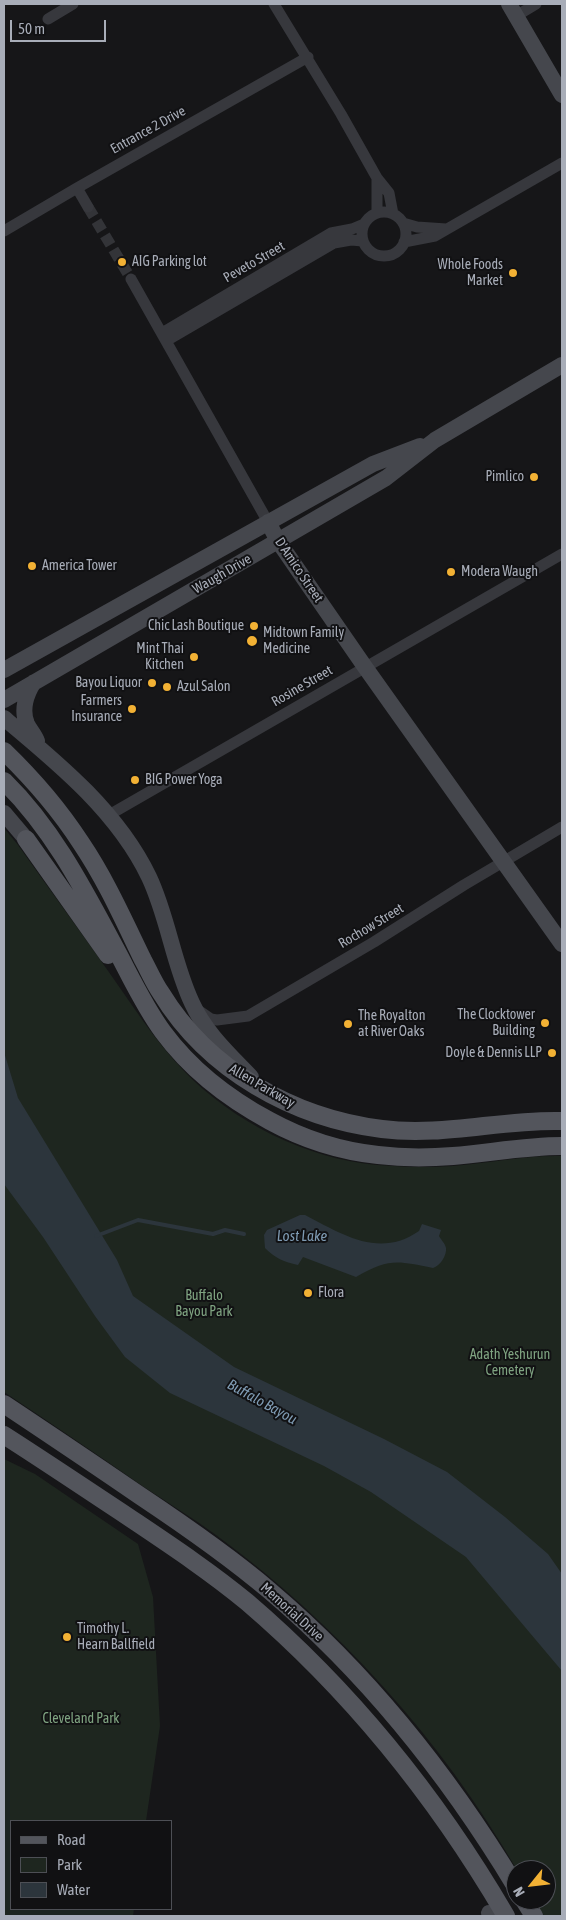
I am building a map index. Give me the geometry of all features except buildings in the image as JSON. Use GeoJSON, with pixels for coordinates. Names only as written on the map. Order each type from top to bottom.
{"type":"FeatureCollection","features":[{"type":"Feature","properties":{"kind":"main road"},"geometry":{"type":"LineString","coordinates":[[512,10],[562,95]]}},
{"type":"Feature","properties":{"kind":"main road","name":"Waugh Drive"},"geometry":{"type":"LineString","coordinates":[[4,700],[386,478],[435,440],[562,365]]}},
{"type":"Feature","properties":{"kind":"main road","name":"Waugh Drive"},"geometry":{"type":"LineString","coordinates":[[4,670],[373,464],[435,440]]}},
{"type":"Feature","properties":{"kind":"main road","name":"D'Amico Street"},"geometry":{"type":"LineString","coordinates":[[268,522],[278,541],[365,667],[562,944]]}},
{"type":"Feature","properties":{"kind":"main road"},"geometry":{"type":"LineString","coordinates":[[4,660],[15,655],[30,654]]}},
{"type":"Feature","properties":{"kind":"main road"},"geometry":{"type":"LineString","coordinates":[[34,682],[26,694],[24,714],[40,748]]}},
{"type":"Feature","properties":{"kind":"main road"},"geometry":{"type":"LineString","coordinates":[[7,724],[40,748],[109,815],[128,840],[149,877],[192,1004],[214,1038],[264,1091]]}},
{"type":"Feature","properties":{"kind":"main road","name":"Allen Parkway"},"geometry":{"type":"LineString","coordinates":[[4,751],[35,782],[82,843],[99,872],[160,993],[187,1030],[206,1050],[232,1071],[264,1091],[291,1104],[323,1117],[353,1125],[417,1132],[534,1120],[562,1121]]}},
{"type":"Feature","properties":{"kind":"main road","name":"Allen Parkway"},"geometry":{"type":"LineString","coordinates":[[4,781],[43,824],[61,851],[80,882],[144,1003],[164,1033],[191,1064],[218,1089],[248,1110],[312,1140],[342,1149],[376,1155],[416,1158],[454,1156],[535,1146],[562,1146]]}},
{"type":"Feature","properties":{"kind":"main road"},"geometry":{"type":"LineString","coordinates":[[4,813],[26,839],[164,1033]]}},
{"type":"Feature","properties":{"kind":"main road"},"geometry":{"type":"LineString","coordinates":[[484,1126],[485,1152]]}},
{"type":"Feature","properties":{"kind":"main road","name":"Memorial Drive"},"geometry":{"type":"LineString","coordinates":[[4,1404],[211,1544],[270,1591],[313,1630],[352,1668],[396,1717],[436,1766],[506,1871]]}},
{"type":"Feature","properties":{"kind":"main road","name":"Memorial Drive"},"geometry":{"type":"LineString","coordinates":[[8,1440],[194,1561],[247,1602],[329,1679],[379,1734],[433,1804],[495,1915]]}},
{"type":"Feature","properties":{"kind":"street"},"geometry":{"type":"LineString","coordinates":[[48,19],[73,4]]}},
{"type":"Feature","properties":{"kind":"street"},"geometry":{"type":"LineString","coordinates":[[274,4],[308,57],[377,178],[389,193],[393,214]]}},
{"type":"Feature","properties":{"kind":"street"},"geometry":{"type":"LineString","coordinates":[[512,10],[536,4]]}},
{"type":"Feature","properties":{"kind":"street","name":"Entrance 2 Drive"},"geometry":{"type":"LineString","coordinates":[[4,232],[77,188],[308,57]]}},
{"type":"Feature","properties":{"kind":"street"},"geometry":{"type":"LineString","coordinates":[[404,242],[434,236],[448,229],[562,163]]}},
{"type":"Feature","properties":{"kind":"street"},"geometry":{"type":"LineString","coordinates":[[377,178],[377,213]]}},
{"type":"Feature","properties":{"kind":"street"},"geometry":{"type":"LineString","coordinates":[[77,188],[88,207]]}},
{"type":"Feature","properties":{"kind":"street"},"geometry":{"type":"LineString","coordinates":[[403,223],[406,235],[404,242],[397,251],[381,255],[370,251],[363,241],[362,230],[364,224],[372,215],[377,213],[393,214],[403,223],[417,227],[448,229]]}},
{"type":"Feature","properties":{"kind":"street","name":"Peveto Street"},"geometry":{"type":"LineString","coordinates":[[164,337],[331,233],[352,229],[364,224]]}},
{"type":"Feature","properties":{"kind":"street","name":"Peveto Street"},"geometry":{"type":"LineString","coordinates":[[164,337],[334,243],[352,240],[363,241]]}},
{"type":"Feature","properties":{"kind":"street","name":"D'Amico Street"},"geometry":{"type":"LineString","coordinates":[[131,279],[268,522]]}},
{"type":"Feature","properties":{"kind":"street","name":"Rosine Street"},"geometry":{"type":"LineString","coordinates":[[109,815],[562,554]]}},
{"type":"Feature","properties":{"kind":"street","name":"Rochow Street"},"geometry":{"type":"LineString","coordinates":[[192,1004],[211,1019],[224,1020],[248,1016],[374,942],[562,827]]}},
{"type":"Feature","properties":{"kind":"green space","name":"Buffalo Bayou Park"},"geometry":{"type":"Polygon","coordinates":[[[4,828],[163,1047],[203,1089],[248,1122],[298,1146],[324,1155],[377,1165],[444,1167],[521,1158],[562,1156],[562,1916],[544,1916],[540,1910],[556,1910],[556,1860],[511,1860],[455,1775],[421,1730],[345,1646],[304,1607],[261,1570],[207,1529],[4,1392],[4,828]]]}},
{"type":"Feature","properties":{"kind":"green space","name":"Cleveland Park"},"geometry":{"type":"Polygon","coordinates":[[[4,1459],[35,1474],[138,1544],[153,1597],[160,1726],[146,1820],[10,1820],[10,1910],[134,1910],[133,1916],[4,1916],[4,1459]]]}},
{"type":"Feature","properties":{"kind":"water","name":"Buffalo Bayou"},"geometry":{"type":"Polygon","coordinates":[[[4,1052],[18,1098],[117,1260],[133,1296],[234,1367],[384,1439],[447,1472],[505,1517],[548,1554],[562,1574],[562,1671],[466,1557],[371,1492],[324,1466],[170,1393],[125,1357],[95,1316],[43,1237],[4,1184],[4,1052]]]}},
{"type":"Feature","properties":{"kind":"water","name":"Lost Lake"},"geometry":{"type":"Polygon","coordinates":[[[300,1215],[305,1215],[347,1236],[375,1243],[390,1243],[404,1239],[419,1231],[422,1224],[441,1230],[439,1236],[446,1251],[440,1263],[433,1268],[393,1263],[377,1267],[356,1277],[303,1257],[298,1265],[293,1264],[276,1257],[265,1248],[264,1235],[267,1230],[300,1215]]]}},
{"type":"Feature","properties":{"kind":"waterway"},"geometry":{"type":"LineString","coordinates":[[96,1236],[138,1220],[213,1234],[225,1230],[244,1234]]}},
{"type":"Feature","properties":{"kind":"tunnel"},"geometry":{"type":"LineString","coordinates":[[88,207],[131,279]]}},
{"type":"Feature","properties":{"kind":"place","name":"AIG Parking lot"},"geometry":{"type":"Point","coordinates":[122,262]}},
{"type":"Feature","properties":{"kind":"place","name":"Whole Foods Market"},"geometry":{"type":"Point","coordinates":[513,273]}},
{"type":"Feature","properties":{"kind":"place","name":"Pimlico"},"geometry":{"type":"Point","coordinates":[534,477]}},
{"type":"Feature","properties":{"kind":"place","name":"America Tower"},"geometry":{"type":"Point","coordinates":[32,566]}},
{"type":"Feature","properties":{"kind":"place","name":"Modera Waugh"},"geometry":{"type":"Point","coordinates":[451,572]}},
{"type":"Feature","properties":{"kind":"place","name":"Chic Lash Boutique"},"geometry":{"type":"Point","coordinates":[254,626]}},
{"type":"Feature","properties":{"kind":"place","name":"Midtown Family Medicine"},"geometry":{"type":"Point","coordinates":[252,641]}},
{"type":"Feature","properties":{"kind":"place","name":"Mint Thai Kitchen"},"geometry":{"type":"Point","coordinates":[194,657]}},
{"type":"Feature","properties":{"kind":"place","name":"Bayou Liquor"},"geometry":{"type":"Point","coordinates":[152,683]}},
{"type":"Feature","properties":{"kind":"place","name":"Azul Salon"},"geometry":{"type":"Point","coordinates":[167,687]}},
{"type":"Feature","properties":{"kind":"place","name":"Farmers Insurance"},"geometry":{"type":"Point","coordinates":[132,709]}},
{"type":"Feature","properties":{"kind":"place","name":"BIG Power Yoga"},"geometry":{"type":"Point","coordinates":[135,780]}},
{"type":"Feature","properties":{"kind":"place","name":"The Clocktower Building"},"geometry":{"type":"Point","coordinates":[545,1023]}},
{"type":"Feature","properties":{"kind":"place","name":"The Royalton at River Oaks"},"geometry":{"type":"Point","coordinates":[348,1024]}},
{"type":"Feature","properties":{"kind":"place","name":"Doyle & Dennis LLP"},"geometry":{"type":"Point","coordinates":[552,1053]}},
{"type":"Feature","properties":{"kind":"place","name":"Flora"},"geometry":{"type":"Point","coordinates":[308,1293]}},
{"type":"Feature","properties":{"kind":"place","name":"Timothy L. Hearn Ballfield"},"geometry":{"type":"Point","coordinates":[67,1637]}},
{"type":"Feature","properties":{"kind":"park label","name":"Adath Yeshurun Cemetery"},"geometry":{"type":"Point","coordinates":[510,1364]}}]}
